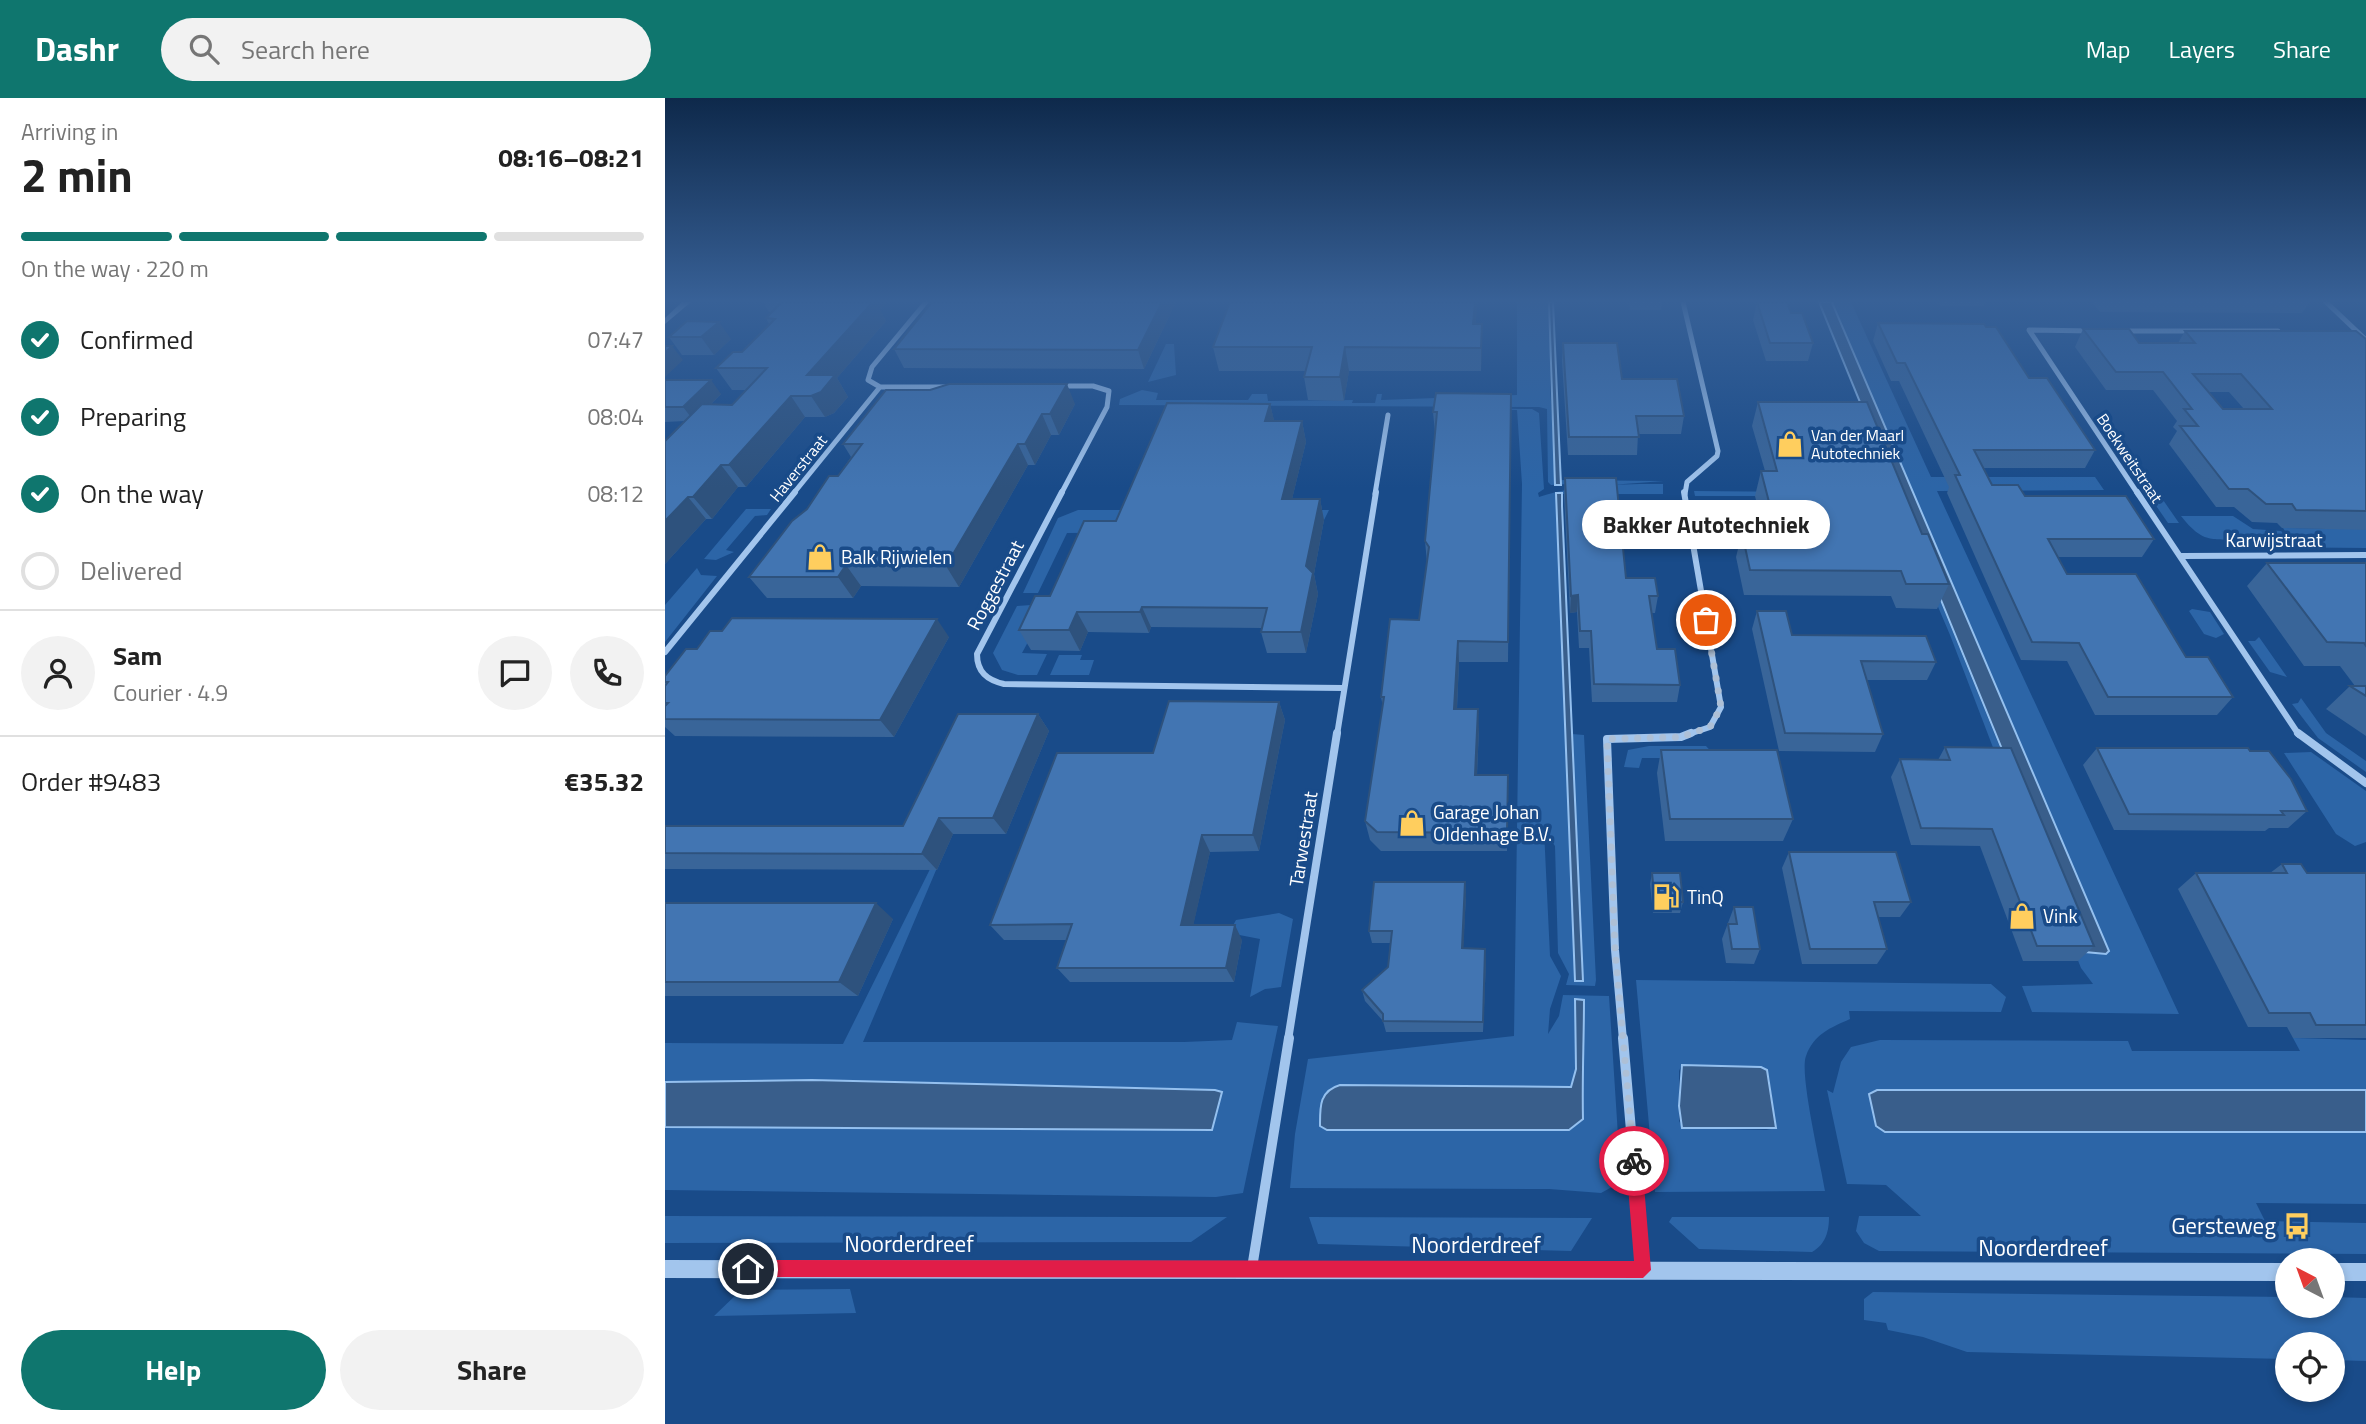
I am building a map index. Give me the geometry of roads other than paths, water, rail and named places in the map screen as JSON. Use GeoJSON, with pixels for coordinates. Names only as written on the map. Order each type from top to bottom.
{"type":"FeatureCollection","features":[{"type":"Feature","properties":{"kind":"street"},"geometry":{"type":"LineString","coordinates":[[875,364],[868,380],[880,387],[958,387]]}},
{"type":"Feature","properties":{"kind":"street"},"geometry":{"type":"LineString","coordinates":[[1643,1270],[1615,950],[1607,739],[1681,737],[1710,727],[1721,707],[1684,490],[1687,482],[1717,456],[1718,451],[1698,364]]}},
{"type":"Feature","properties":{"kind":"street","name":"Boekweitstraat"},"geometry":{"type":"LineString","coordinates":[[2052,364],[2302,739],[2366,783]]}},
{"type":"Feature","properties":{"kind":"street","name":"Roggestraat"},"geometry":{"type":"LineString","coordinates":[[1048,386],[1093,386],[1109,391],[1107,407],[977,654],[978,669],[982,676],[1005,684],[1343,688]]}},
{"type":"Feature","properties":{"kind":"street","name":"Haverstraat"},"geometry":{"type":"LineString","coordinates":[[665,652],[880,387]]}},
{"type":"Feature","properties":{"kind":"street","name":"Tarwestraat"},"geometry":{"type":"LineString","coordinates":[[1251,1269],[1388,415]]}},
{"type":"Feature","properties":{"kind":"street","name":"Karwijstraat"},"geometry":{"type":"LineString","coordinates":[[2182,556],[2366,555]]}},
{"type":"Feature","properties":{"kind":"street","name":"Noorderdreef"},"geometry":{"type":"LineString","coordinates":[[665,1269],[2275,1272]]}},
{"type":"Feature","properties":{"kind":"street"},"geometry":{"type":"LineString","coordinates":[[2345,1272],[2366,1272]]}},
{"type":"Feature","properties":{"kind":"place","name":"Van der Maarl Autotechniek"},"geometry":{"type":"Point","coordinates":[1790,444]}},
{"type":"Feature","properties":{"kind":"place","name":"Balk Rijwielen"},"geometry":{"type":"Point","coordinates":[820,557]}},
{"type":"Feature","properties":{"kind":"place","name":"Bakker Autotechniek"},"geometry":{"type":"Point","coordinates":[1706,620]}},
{"type":"Feature","properties":{"kind":"place","name":"Garage Johan Oldenhage B.V."},"geometry":{"type":"Point","coordinates":[1412,823]}},
{"type":"Feature","properties":{"kind":"place","name":"TinQ"},"geometry":{"type":"Point","coordinates":[1666,897]}},
{"type":"Feature","properties":{"kind":"place","name":"Vink"},"geometry":{"type":"Point","coordinates":[2022,916]}},
{"type":"Feature","properties":{"kind":"place","name":"Gersteweg"},"geometry":{"type":"Point","coordinates":[2297,1226]}}]}
